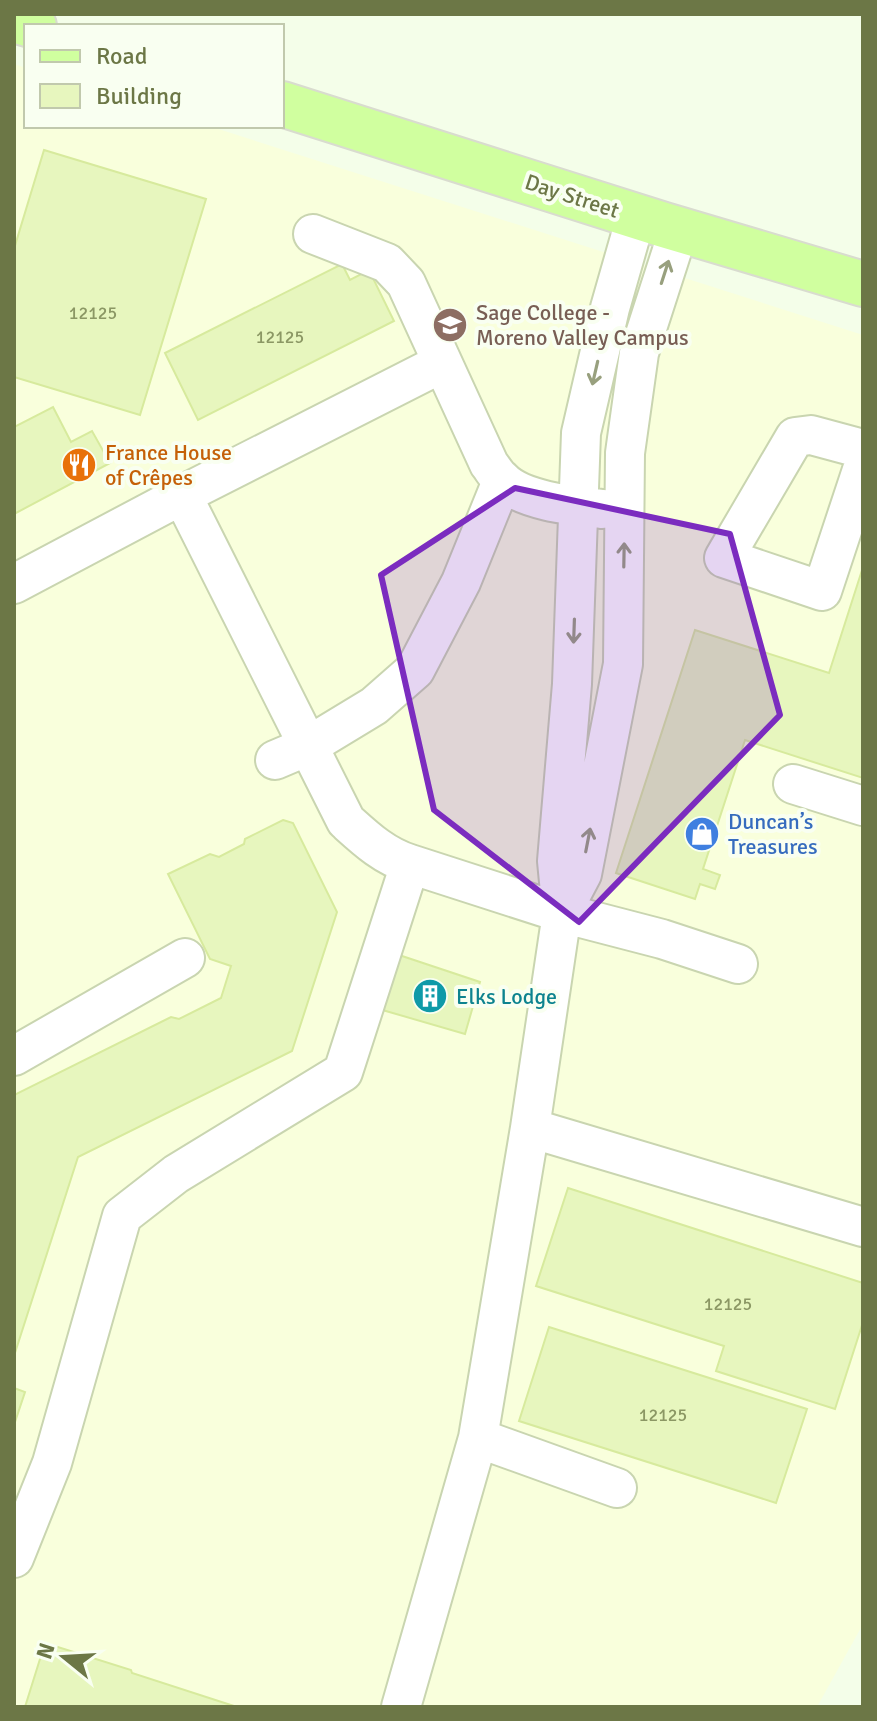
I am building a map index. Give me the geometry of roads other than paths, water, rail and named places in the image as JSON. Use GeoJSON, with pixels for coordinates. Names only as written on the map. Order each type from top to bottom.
{"type":"FeatureCollection","features":[{"type":"Feature","properties":{"kind":"main road","name":"Day Street"},"geometry":{"type":"LineString","coordinates":[[284,105],[636,217],[863,284]]}},
{"type":"Feature","properties":{"kind":"lane"},"geometry":{"type":"LineString","coordinates":[[401,1707],[478,1438],[530,1128],[562,913],[557,861],[572,684],[581,433],[610,308],[636,217]]}},
{"type":"Feature","properties":{"kind":"lane"},"geometry":{"type":"LineString","coordinates":[[562,913],[582,874],[623,664],[625,453],[639,353],[679,229]]}},
{"type":"Feature","properties":{"kind":"lane"},"geometry":{"type":"LineString","coordinates":[[313,234],[387,263],[406,283],[489,464],[502,481],[519,492],[579,507],[624,511]]}},
{"type":"Feature","properties":{"kind":"lane"},"geometry":{"type":"LineString","coordinates":[[14,584],[442,363]]}},
{"type":"Feature","properties":{"kind":"lane"},"geometry":{"type":"LineString","coordinates":[[863,449],[811,435],[795,437],[724,558],[822,591],[863,467]]}},
{"type":"Feature","properties":{"kind":"lane"},"geometry":{"type":"LineString","coordinates":[[292,753],[374,706],[415,670],[461,582],[502,481]]}},
{"type":"Feature","properties":{"kind":"lane"},"geometry":{"type":"LineString","coordinates":[[182,495],[292,753],[346,821],[374,846],[399,861],[738,964]]}},
{"type":"Feature","properties":{"kind":"lane"},"geometry":{"type":"LineString","coordinates":[[793,784],[863,806]]}},
{"type":"Feature","properties":{"kind":"lane"},"geometry":{"type":"LineString","coordinates":[[14,1558],[54,1455],[122,1216],[176,1174],[343,1072],[410,864]]}},
{"type":"Feature","properties":{"kind":"lane"},"geometry":{"type":"LineString","coordinates":[[14,1056],[185,958]]}},
{"type":"Feature","properties":{"kind":"lane"},"geometry":{"type":"LineString","coordinates":[[530,1128],[863,1227]]}},
{"type":"Feature","properties":{"kind":"lane"},"geometry":{"type":"LineString","coordinates":[[478,1438],[617,1488]]}},
{"type":"Feature","properties":{"kind":"place","name":"Sage College - Moreno Valley Campus"},"geometry":{"type":"Point","coordinates":[450,325]}},
{"type":"Feature","properties":{"kind":"place","name":"France House of Crêpes"},"geometry":{"type":"Point","coordinates":[79,465]}},
{"type":"Feature","properties":{"kind":"place","name":"Duncan’s Treasures"},"geometry":{"type":"Point","coordinates":[702,834]}},
{"type":"Feature","properties":{"kind":"place","name":"Elks Lodge"},"geometry":{"type":"Point","coordinates":[430,996]}}]}
